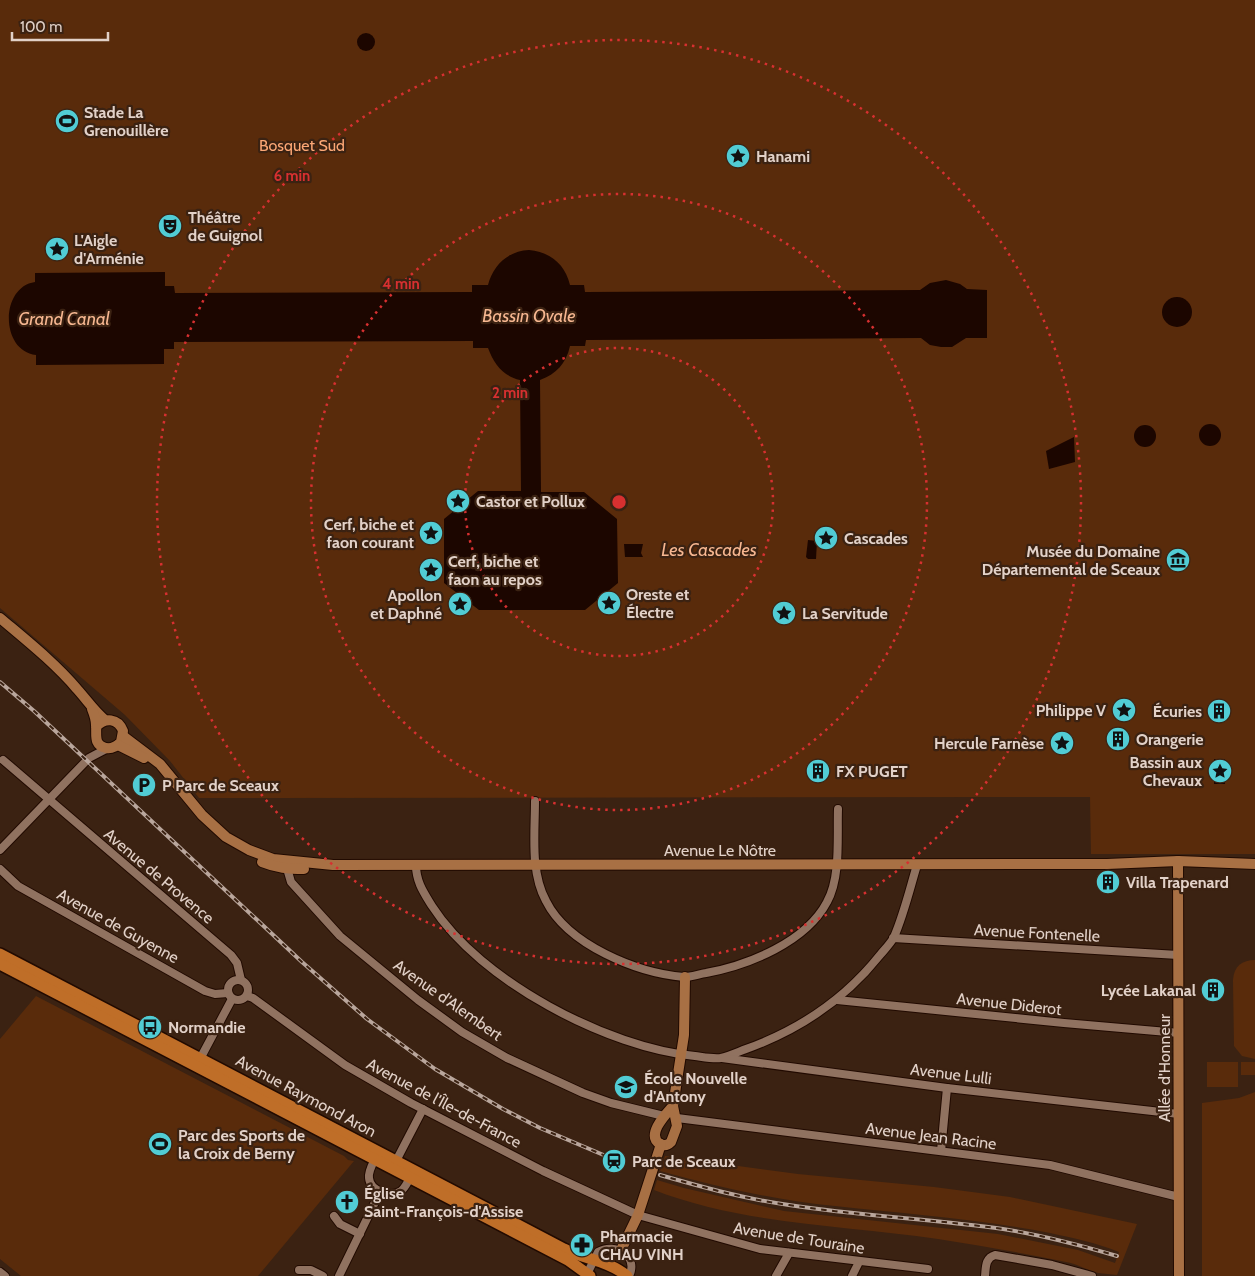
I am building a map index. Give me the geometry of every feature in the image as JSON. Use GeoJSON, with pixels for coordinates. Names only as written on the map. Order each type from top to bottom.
{"type":"FeatureCollection","features":[{"type":"Feature","properties":{"kind":"main road"},"geometry":{"type":"LineString","coordinates":[[0,618],[78,689],[92,709],[105,720],[118,723],[123,731],[121,740],[108,748],[103,747],[96,741],[96,727],[92,709]]}},
{"type":"Feature","properties":{"kind":"main road"},"geometry":{"type":"LineString","coordinates":[[96,727],[105,720]]}},
{"type":"Feature","properties":{"kind":"main road"},"geometry":{"type":"LineString","coordinates":[[121,740],[158,770],[204,824],[223,840],[261,862],[274,867],[286,866]]}},
{"type":"Feature","properties":{"kind":"main road","name":"Avenue Le Nôtre"},"geometry":{"type":"LineString","coordinates":[[286,866],[836,861],[917,865],[1252,864]]}},
{"type":"Feature","properties":{"kind":"main road","name":"Allée d'Honneur"},"geometry":{"type":"LineString","coordinates":[[1178,864],[1179,1276]]}},
{"type":"Feature","properties":{"kind":"main road","name":"Avenue Raymond Aron"},"geometry":{"type":"LineString","coordinates":[[0,954],[570,1252],[597,1260],[628,1276]]}},
{"type":"Feature","properties":{"kind":"main road","name":"Avenue Raymond Aron"},"geometry":{"type":"LineString","coordinates":[[0,964],[568,1260],[588,1275]]}},
{"type":"Feature","properties":{"kind":"main road"},"geometry":{"type":"LineString","coordinates":[[673,1106],[660,1120],[655,1135],[657,1142],[661,1144],[669,1144],[673,1139],[677,1126],[677,1118],[673,1106],[684,1035],[685,977]]}},
{"type":"Feature","properties":{"kind":"main road"},"geometry":{"type":"LineString","coordinates":[[664,1116],[677,1118]]}},
{"type":"Feature","properties":{"kind":"main road"},"geometry":{"type":"LineString","coordinates":[[621,1250],[638,1214],[661,1144]]}},
{"type":"Feature","properties":{"kind":"street"},"geometry":{"type":"LineString","coordinates":[[0,850],[89,758],[108,748]]}},
{"type":"Feature","properties":{"kind":"street","name":"Avenue de Provence"},"geometry":{"type":"LineString","coordinates":[[3,760],[231,955],[237,963],[241,980]]}},
{"type":"Feature","properties":{"kind":"street"},"geometry":{"type":"LineString","coordinates":[[535,800],[538,885],[546,902],[559,920],[574,936],[625,963],[685,977],[714,972],[756,959],[796,936],[814,920],[827,903],[834,884],[838,809]]}},
{"type":"Feature","properties":{"kind":"street","name":"Avenue Lulli"},"geometry":{"type":"LineString","coordinates":[[416,865],[417,882],[439,917],[472,951],[510,981],[540,1001],[576,1020],[614,1036],[681,1055],[720,1058],[947,1088],[1179,1114]]}},
{"type":"Feature","properties":{"kind":"street"},"geometry":{"type":"LineString","coordinates":[[720,1058],[763,1043],[812,1018],[837,1000],[865,974],[893,938],[917,865]]}},
{"type":"Feature","properties":{"kind":"street","name":"Avenue d'Alembert"},"geometry":{"type":"LineString","coordinates":[[286,866],[291,882],[340,936],[418,1000],[462,1032],[507,1058],[583,1093],[611,1103],[664,1116]]}},
{"type":"Feature","properties":{"kind":"street","name":"Avenue de Guyenne"},"geometry":{"type":"LineString","coordinates":[[0,869],[18,886],[205,990],[215,994],[230,996]]}},
{"type":"Feature","properties":{"kind":"street","name":"Avenue Fontenelle"},"geometry":{"type":"LineString","coordinates":[[893,938],[1178,955]]}},
{"type":"Feature","properties":{"kind":"street"},"geometry":{"type":"LineString","coordinates":[[200,1059],[230,996],[230,984],[235,980],[241,980],[248,987],[247,996],[241,1000],[230,996]]}},
{"type":"Feature","properties":{"kind":"street","name":"Avenue de l'Île-de-France"},"geometry":{"type":"LineString","coordinates":[[247,996],[253,998],[345,1065],[423,1109],[543,1171],[638,1214]]}},
{"type":"Feature","properties":{"kind":"street","name":"Avenue Diderot"},"geometry":{"type":"LineString","coordinates":[[837,1000],[1026,1020],[1179,1033]]}},
{"type":"Feature","properties":{"kind":"street"},"geometry":{"type":"LineString","coordinates":[[941,1151],[947,1088]]}},
{"type":"Feature","properties":{"kind":"street"},"geometry":{"type":"LineString","coordinates":[[396,1161],[423,1109]]}},
{"type":"Feature","properties":{"kind":"street","name":"Avenue Jean Racine"},"geometry":{"type":"LineString","coordinates":[[677,1118],[1062,1167],[1179,1197]]}},
{"type":"Feature","properties":{"kind":"street"},"geometry":{"type":"LineString","coordinates":[[374,1159],[368,1173],[368,1178],[380,1192],[390,1194],[399,1192],[404,1189],[410,1178]]}},
{"type":"Feature","properties":{"kind":"street"},"geometry":{"type":"LineString","coordinates":[[339,1276],[380,1192]]}},
{"type":"Feature","properties":{"kind":"street","name":"Avenue de Touraine"},"geometry":{"type":"LineString","coordinates":[[638,1214],[744,1245],[789,1253],[928,1269]]}},
{"type":"Feature","properties":{"kind":"street"},"geometry":{"type":"LineString","coordinates":[[334,1216],[340,1224],[360,1234]]}},
{"type":"Feature","properties":{"kind":"street"},"geometry":{"type":"LineString","coordinates":[[588,1275],[597,1260],[598,1252],[611,1248],[621,1250],[630,1260],[631,1271],[628,1276]]}},
{"type":"Feature","properties":{"kind":"street"},"geometry":{"type":"LineString","coordinates":[[776,1276],[789,1253]]}},
{"type":"Feature","properties":{"kind":"street"},"geometry":{"type":"LineString","coordinates":[[985,1276],[986,1262],[990,1256],[995,1255],[1052,1265],[1092,1276]]}},
{"type":"Feature","properties":{"kind":"street"},"geometry":{"type":"LineString","coordinates":[[852,1276],[859,1262]]}},
{"type":"Feature","properties":{"kind":"street"},"geometry":{"type":"LineString","coordinates":[[901,1276],[902,1267]]}},
{"type":"Feature","properties":{"kind":"street"},"geometry":{"type":"LineString","coordinates":[[298,1270],[311,1270],[323,1276]]}},
{"type":"Feature","properties":{"kind":"street"},"geometry":{"type":"LineString","coordinates":[[0,1272],[5,1276]]}},
{"type":"Feature","properties":{"kind":"green space","name":"Bosquet Sud"},"geometry":{"type":"Polygon","coordinates":[[[0,0],[1255,0],[1255,854],[1091,854],[1090,797],[199,798],[170,761],[125,715],[0,608],[0,0]]]}},
{"type":"Feature","properties":{"kind":"green space"},"geometry":{"type":"Polygon","coordinates":[[[1255,960],[1255,1059],[1242,1056],[1234,1046],[1233,980],[1235,971],[1240,965],[1246,961],[1255,960]]]}},
{"type":"Feature","properties":{"kind":"green space","name":"Parc des Sports de la Croix de Berny"},"geometry":{"type":"Polygon","coordinates":[[[36,996],[344,1156],[348,1160],[354,1161],[258,1276],[21,1276],[0,1259],[0,1039],[36,996]]]}},
{"type":"Feature","properties":{"kind":"green space"},"geometry":{"type":"Polygon","coordinates":[[[1207,1062],[1238,1062],[1238,1087],[1207,1087],[1207,1062]]]}},
{"type":"Feature","properties":{"kind":"green space"},"geometry":{"type":"Polygon","coordinates":[[[1241,1062],[1255,1062],[1255,1075],[1241,1075],[1241,1062]]]}},
{"type":"Feature","properties":{"kind":"green space"},"geometry":{"type":"Polygon","coordinates":[[[1255,1092],[1255,1276],[1202,1276],[1202,1103],[1239,1098],[1255,1092]]]}},
{"type":"Feature","properties":{"kind":"green space"},"geometry":{"type":"Polygon","coordinates":[[[665,1156],[798,1174],[934,1187],[1010,1197],[1137,1224],[1117,1275],[1100,1273],[1070,1263],[1002,1250],[902,1234],[759,1217],[688,1202],[654,1190],[657,1180],[784,1211],[998,1234],[1078,1250],[1115,1263],[1119,1252],[1085,1241],[1023,1228],[790,1200],[747,1192],[660,1171],[665,1156]]]}},
{"type":"Feature","properties":{"kind":"water"},"geometry":{"type":"Polygon","coordinates":[[[366,33],[372,36],[375,42],[372,48],[366,51],[360,48],[357,42],[360,36],[366,33]]]}},
{"type":"Feature","properties":{"kind":"water"},"geometry":{"type":"Polygon","coordinates":[[[529,250],[544,253],[556,260],[568,278],[570,285],[584,285],[585,292],[920,290],[930,283],[946,280],[960,284],[967,289],[987,290],[987,338],[966,338],[952,347],[930,345],[921,338],[586,340],[585,346],[570,346],[560,368],[540,380],[541,492],[584,492],[617,519],[618,583],[585,610],[479,610],[444,583],[444,519],[478,491],[521,491],[520,380],[509,376],[500,368],[488,348],[473,348],[473,341],[174,342],[174,349],[164,349],[164,364],[36,365],[36,355],[24,351],[16,343],[9,319],[10,306],[15,295],[24,286],[35,282],[35,273],[165,272],[165,286],[174,286],[175,293],[472,292],[472,285],[488,285],[490,278],[502,260],[514,253],[529,250]]]}},
{"type":"Feature","properties":{"kind":"water"},"geometry":{"type":"Polygon","coordinates":[[[1177,297],[1188,301],[1192,312],[1188,323],[1177,327],[1166,323],[1162,312],[1166,301],[1177,297]]]}},
{"type":"Feature","properties":{"kind":"water"},"geometry":{"type":"Polygon","coordinates":[[[1210,424],[1218,427],[1221,435],[1218,443],[1210,446],[1202,443],[1199,435],[1202,427],[1210,424]]]}},
{"type":"Feature","properties":{"kind":"water"},"geometry":{"type":"Polygon","coordinates":[[[1145,425],[1153,428],[1156,436],[1153,444],[1145,447],[1137,444],[1134,436],[1137,428],[1145,425]]]}},
{"type":"Feature","properties":{"kind":"water"},"geometry":{"type":"Polygon","coordinates":[[[1074,437],[1075,462],[1049,469],[1046,451],[1074,437]]]}},
{"type":"Feature","properties":{"kind":"water"},"geometry":{"type":"Polygon","coordinates":[[[808,540],[817,541],[816,559],[808,559],[806,557],[808,540]]]}},
{"type":"Feature","properties":{"kind":"water"},"geometry":{"type":"Polygon","coordinates":[[[624,544],[643,544],[641,553],[643,557],[625,557],[624,544]]]}},
{"type":"Feature","properties":{"kind":"water","name":"Bassin aux Chevaux"},"geometry":{"type":"Polygon","coordinates":[[[1214,759],[1225,759],[1225,784],[1214,784],[1214,759]]]}},
{"type":"Feature","properties":{"kind":"railway"},"geometry":{"type":"LineString","coordinates":[[0,682],[34,711],[302,962],[367,1019],[435,1069],[503,1109],[540,1128],[620,1162]]}},
{"type":"Feature","properties":{"kind":"railway"},"geometry":{"type":"LineString","coordinates":[[660,1175],[756,1199],[816,1209],[1003,1229],[1032,1234],[1117,1256]]}},
{"type":"Feature","properties":{"kind":"place","name":"Stade La Grenouillère"},"geometry":{"type":"Point","coordinates":[67,121]}},
{"type":"Feature","properties":{"kind":"place","name":"Hanami"},"geometry":{"type":"Point","coordinates":[738,156]}},
{"type":"Feature","properties":{"kind":"place","name":"Théâtre de Guignol"},"geometry":{"type":"Point","coordinates":[170,226]}},
{"type":"Feature","properties":{"kind":"place","name":"L'Aigle d'Arménie"},"geometry":{"type":"Point","coordinates":[57,249]}},
{"type":"Feature","properties":{"kind":"place","name":"Castor et Pollux"},"geometry":{"type":"Point","coordinates":[458,501]}},
{"type":"Feature","properties":{"kind":"place","name":"Cerf, biche et faon courant"},"geometry":{"type":"Point","coordinates":[431,533]}},
{"type":"Feature","properties":{"kind":"place","name":"Cascades"},"geometry":{"type":"Point","coordinates":[826,538]}},
{"type":"Feature","properties":{"kind":"place","name":"Musée du Domaine Départemental de Sceaux"},"geometry":{"type":"Point","coordinates":[1178,560]}},
{"type":"Feature","properties":{"kind":"place","name":"Cerf, biche et faon au repos"},"geometry":{"type":"Point","coordinates":[431,570]}},
{"type":"Feature","properties":{"kind":"place","name":"Oreste et Électre"},"geometry":{"type":"Point","coordinates":[609,603]}},
{"type":"Feature","properties":{"kind":"place","name":"Apollon et Daphné"},"geometry":{"type":"Point","coordinates":[460,604]}},
{"type":"Feature","properties":{"kind":"place","name":"La Servitude"},"geometry":{"type":"Point","coordinates":[784,613]}},
{"type":"Feature","properties":{"kind":"place","name":"Philippe V"},"geometry":{"type":"Point","coordinates":[1124,710]}},
{"type":"Feature","properties":{"kind":"place","name":"Écuries"},"geometry":{"type":"Point","coordinates":[1219,711]}},
{"type":"Feature","properties":{"kind":"place","name":"Orangerie"},"geometry":{"type":"Point","coordinates":[1118,739]}},
{"type":"Feature","properties":{"kind":"place","name":"Hercule Farnèse"},"geometry":{"type":"Point","coordinates":[1062,743]}},
{"type":"Feature","properties":{"kind":"place","name":"FX PUGET"},"geometry":{"type":"Point","coordinates":[818,771]}},
{"type":"Feature","properties":{"kind":"place","name":"Bassin aux Chevaux"},"geometry":{"type":"Point","coordinates":[1220,771]}},
{"type":"Feature","properties":{"kind":"place","name":"P Parc de Sceaux"},"geometry":{"type":"Point","coordinates":[144,785]}},
{"type":"Feature","properties":{"kind":"place","name":"Villa Trapenard"},"geometry":{"type":"Point","coordinates":[1108,882]}},
{"type":"Feature","properties":{"kind":"place","name":"Lycée Lakanal"},"geometry":{"type":"Point","coordinates":[1213,990]}},
{"type":"Feature","properties":{"kind":"place","name":"Normandie"},"geometry":{"type":"Point","coordinates":[150,1027]}},
{"type":"Feature","properties":{"kind":"place","name":"École Nouvelle d'Antony"},"geometry":{"type":"Point","coordinates":[626,1087]}},
{"type":"Feature","properties":{"kind":"place","name":"Parc des Sports de la Croix de Berny"},"geometry":{"type":"Point","coordinates":[160,1144]}},
{"type":"Feature","properties":{"kind":"place","name":"Parc de Sceaux"},"geometry":{"type":"Point","coordinates":[614,1161]}},
{"type":"Feature","properties":{"kind":"place","name":"Église Saint-François-d'Assise"},"geometry":{"type":"Point","coordinates":[347,1202]}},
{"type":"Feature","properties":{"kind":"place","name":"Pharmacie CHAU VINH"},"geometry":{"type":"Point","coordinates":[582,1245]}},
{"type":"Feature","properties":{"kind":"water label","name":"Bassin Ovale"},"geometry":{"type":"Point","coordinates":[529,316]}},
{"type":"Feature","properties":{"kind":"water label","name":"Grand Canal"},"geometry":{"type":"Point","coordinates":[64,319]}},
{"type":"Feature","properties":{"kind":"water label","name":"Les Cascades"},"geometry":{"type":"Point","coordinates":[709,550]}}]}
